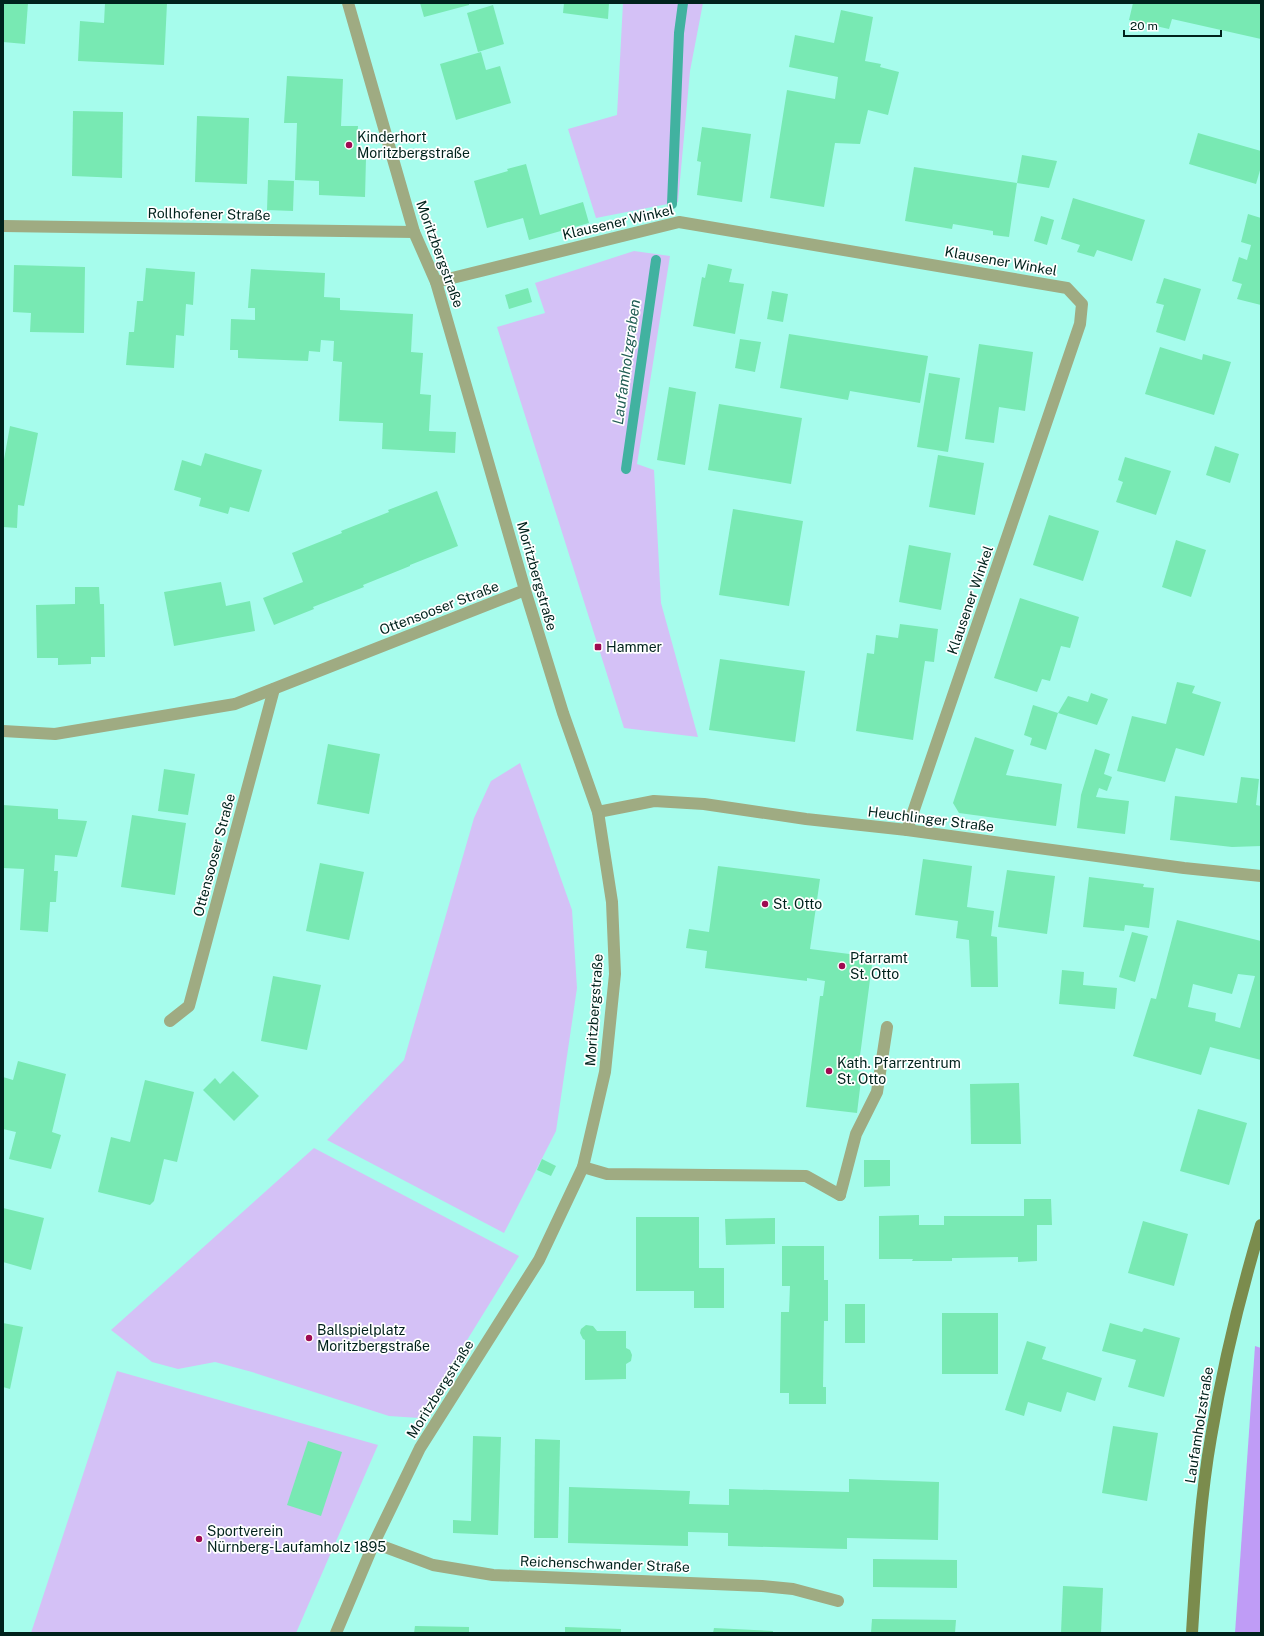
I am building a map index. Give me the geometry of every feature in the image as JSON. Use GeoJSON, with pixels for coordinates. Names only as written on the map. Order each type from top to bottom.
{"type":"FeatureCollection","features":[{"type":"Feature","properties":{"kind":"main road","name":"Laufamholzstraße"},"geometry":{"type":"LineString","coordinates":[[1192,1633],[1210,1439],[1240,1295],[1261,1225]]}},
{"type":"Feature","properties":{"kind":"street","name":"Moritzbergstraße"},"geometry":{"type":"LineString","coordinates":[[336,1633],[374,1544],[420,1448],[539,1260],[583,1168],[605,1072],[615,974],[612,902],[598,812],[563,714],[436,282],[414,232],[348,3]]}},
{"type":"Feature","properties":{"kind":"street","name":"Klausener Winkel"},"geometry":{"type":"LineString","coordinates":[[436,282],[679,222],[1067,288],[1082,304],[1080,324],[907,830]]}},
{"type":"Feature","properties":{"kind":"street","name":"Rollhofener Straße"},"geometry":{"type":"LineString","coordinates":[[3,226],[414,232]]}},
{"type":"Feature","properties":{"kind":"street","name":"Ottensooser Straße"},"geometry":{"type":"LineString","coordinates":[[3,731],[55,734],[234,704],[526,590]]}},
{"type":"Feature","properties":{"kind":"street","name":"Ottensooser Straße"},"geometry":{"type":"LineString","coordinates":[[170,1021],[189,1006],[274,689]]}},
{"type":"Feature","properties":{"kind":"street","name":"Heuchlinger Straße"},"geometry":{"type":"LineString","coordinates":[[598,812],[654,801],[704,804],[806,819],[907,830],[1184,868],[1261,876]]}},
{"type":"Feature","properties":{"kind":"street"},"geometry":{"type":"LineString","coordinates":[[583,1168],[608,1174],[806,1176],[840,1195],[856,1134],[876,1092],[887,1027]]}},
{"type":"Feature","properties":{"kind":"street","name":"Reichenschwander Straße"},"geometry":{"type":"LineString","coordinates":[[374,1544],[434,1565],[493,1575],[762,1586],[793,1589],[838,1601]]}},
{"type":"Feature","properties":{"kind":"shaded area"},"geometry":{"type":"Polygon","coordinates":[[[623,3],[703,3],[690,71],[678,202],[596,218],[568,129],[617,115],[623,3]]]}},
{"type":"Feature","properties":{"kind":"shaded area"},"geometry":{"type":"Polygon","coordinates":[[[634,251],[670,256],[637,464],[654,470],[661,603],[698,737],[624,728],[497,327],[545,313],[535,283],[634,251]]]}},
{"type":"Feature","properties":{"kind":"shaded area"},"geometry":{"type":"Polygon","coordinates":[[[520,763],[572,910],[577,988],[556,1131],[504,1233],[327,1140],[404,1060],[474,818],[491,781],[520,763]]]}},
{"type":"Feature","properties":{"kind":"shaded area"},"geometry":{"type":"Polygon","coordinates":[[[314,1148],[519,1256],[419,1418],[389,1416],[252,1372],[215,1362],[178,1369],[152,1362],[111,1330],[314,1148]]]}},
{"type":"Feature","properties":{"kind":"shaded area"},"geometry":{"type":"Polygon","coordinates":[[[1255,1346],[1261,1348],[1261,1633],[1235,1633],[1255,1346]]]}},
{"type":"Feature","properties":{"kind":"shaded area","name":"Sportverein Nürnberg-Laufamholz 1895"},"geometry":{"type":"Polygon","coordinates":[[[117,1371],[378,1445],[296,1633],[31,1633],[117,1371]]]}},
{"type":"Feature","properties":{"kind":"building"},"geometry":{"type":"Polygon","coordinates":[[[3,3],[28,3],[25,44],[3,42],[3,3]]]}},
{"type":"Feature","properties":{"kind":"building"},"geometry":{"type":"Polygon","coordinates":[[[105,3],[167,3],[164,65],[78,61],[80,21],[104,23],[105,3]]]}},
{"type":"Feature","properties":{"kind":"building"},"geometry":{"type":"Polygon","coordinates":[[[420,3],[469,3],[469,5],[424,17],[420,3]]]}},
{"type":"Feature","properties":{"kind":"building"},"geometry":{"type":"Polygon","coordinates":[[[564,3],[609,3],[608,19],[563,13],[564,3]]]}},
{"type":"Feature","properties":{"kind":"building"},"geometry":{"type":"Polygon","coordinates":[[[1133,3],[1261,3],[1261,39],[1172,19],[1169,29],[1129,20],[1133,3]]]}},
{"type":"Feature","properties":{"kind":"building"},"geometry":{"type":"Polygon","coordinates":[[[493,5],[504,44],[478,52],[467,13],[493,5]]]}},
{"type":"Feature","properties":{"kind":"building"},"geometry":{"type":"Polygon","coordinates":[[[841,10],[873,17],[865,61],[881,64],[880,67],[899,72],[888,115],[868,110],[860,144],[835,143],[824,207],[770,198],[787,90],[835,99],[838,77],[789,67],[795,35],[834,43],[841,10]]]}},
{"type":"Feature","properties":{"kind":"building"},"geometry":{"type":"Polygon","coordinates":[[[481,52],[486,70],[500,66],[511,103],[456,120],[440,64],[481,52]]]}},
{"type":"Feature","properties":{"kind":"building"},"geometry":{"type":"Polygon","coordinates":[[[287,76],[343,79],[341,126],[358,126],[356,158],[366,158],[365,197],[319,195],[319,181],[295,180],[297,123],[284,123],[287,76]]]}},
{"type":"Feature","properties":{"kind":"building"},"geometry":{"type":"Polygon","coordinates":[[[73,111],[123,112],[122,178],[72,176],[73,111]]]}},
{"type":"Feature","properties":{"kind":"building"},"geometry":{"type":"Polygon","coordinates":[[[197,116],[249,118],[247,184],[195,182],[197,116]]]}},
{"type":"Feature","properties":{"kind":"building"},"geometry":{"type":"Polygon","coordinates":[[[702,127],[751,134],[742,202],[697,195],[701,162],[697,161],[702,127]]]}},
{"type":"Feature","properties":{"kind":"building"},"geometry":{"type":"Polygon","coordinates":[[[1198,133],[1261,151],[1261,167],[1256,184],[1189,164],[1198,133]]]}},
{"type":"Feature","properties":{"kind":"building"},"geometry":{"type":"Polygon","coordinates":[[[1022,155],[1057,161],[1049,188],[1017,183],[1022,155]]]}},
{"type":"Feature","properties":{"kind":"building"},"geometry":{"type":"Polygon","coordinates":[[[526,164],[540,215],[583,202],[589,223],[529,240],[523,218],[487,228],[474,181],[526,164]]]}},
{"type":"Feature","properties":{"kind":"building"},"geometry":{"type":"Polygon","coordinates":[[[914,167],[1017,183],[1009,237],[993,235],[993,231],[953,224],[952,229],[905,221],[914,167]]]}},
{"type":"Feature","properties":{"kind":"building"},"geometry":{"type":"Polygon","coordinates":[[[268,180],[294,181],[293,211],[267,210],[268,180]]]}},
{"type":"Feature","properties":{"kind":"building"},"geometry":{"type":"Polygon","coordinates":[[[1073,198],[1145,220],[1132,261],[1097,250],[1094,257],[1077,252],[1080,245],[1061,239],[1073,198]]]}},
{"type":"Feature","properties":{"kind":"building"},"geometry":{"type":"Polygon","coordinates":[[[1248,214],[1261,218],[1261,305],[1237,299],[1242,284],[1232,281],[1239,257],[1247,260],[1251,245],[1241,242],[1248,214]]]}},
{"type":"Feature","properties":{"kind":"building"},"geometry":{"type":"Polygon","coordinates":[[[1041,216],[1054,220],[1047,245],[1034,241],[1041,216]]]}},
{"type":"Feature","properties":{"kind":"building"},"geometry":{"type":"Polygon","coordinates":[[[708,264],[732,269],[729,282],[744,284],[735,334],[693,326],[702,277],[705,278],[708,264]]]}},
{"type":"Feature","properties":{"kind":"building"},"geometry":{"type":"Polygon","coordinates":[[[14,265],[85,267],[84,333],[30,332],[31,313],[13,312],[14,265]]]}},
{"type":"Feature","properties":{"kind":"building"},"geometry":{"type":"Polygon","coordinates":[[[146,268],[195,272],[193,305],[186,304],[184,336],[176,335],[174,368],[126,365],[129,332],[134,332],[137,301],[143,301],[146,268]]]}},
{"type":"Feature","properties":{"kind":"building"},"geometry":{"type":"Polygon","coordinates":[[[251,269],[325,273],[324,297],[340,298],[340,310],[413,314],[411,352],[423,353],[420,394],[431,395],[429,431],[456,432],[455,453],[382,449],[383,423],[339,421],[342,362],[333,361],[334,341],[321,340],[320,352],[309,351],[308,361],[238,358],[238,350],[230,350],[231,319],[255,320],[255,308],[248,308],[251,269]]]}},
{"type":"Feature","properties":{"kind":"building"},"geometry":{"type":"Polygon","coordinates":[[[1164,278],[1201,289],[1185,341],[1156,332],[1164,305],[1156,303],[1164,278]]]}},
{"type":"Feature","properties":{"kind":"building"},"geometry":{"type":"Polygon","coordinates":[[[528,288],[532,302],[509,309],[505,295],[528,288]]]}},
{"type":"Feature","properties":{"kind":"building"},"geometry":{"type":"Polygon","coordinates":[[[772,291],[788,294],[783,322],[767,319],[772,291]]]}},
{"type":"Feature","properties":{"kind":"building"},"geometry":{"type":"Polygon","coordinates":[[[789,334],[928,356],[920,403],[850,391],[848,400],[780,388],[789,334]]]}},
{"type":"Feature","properties":{"kind":"building"},"geometry":{"type":"Polygon","coordinates":[[[740,339],[761,342],[755,372],[735,368],[740,339]]]}},
{"type":"Feature","properties":{"kind":"building"},"geometry":{"type":"Polygon","coordinates":[[[979,344],[1033,352],[1025,411],[999,407],[994,443],[965,439],[979,344]]]}},
{"type":"Feature","properties":{"kind":"building"},"geometry":{"type":"Polygon","coordinates":[[[1160,347],[1202,360],[1203,354],[1231,362],[1214,415],[1145,394],[1160,347]]]}},
{"type":"Feature","properties":{"kind":"building"},"geometry":{"type":"Polygon","coordinates":[[[929,373],[960,378],[948,452],[917,447],[929,373]]]}},
{"type":"Feature","properties":{"kind":"building"},"geometry":{"type":"Polygon","coordinates":[[[669,387],[696,392],[685,465],[657,460],[669,387]]]}},
{"type":"Feature","properties":{"kind":"building"},"geometry":{"type":"Polygon","coordinates":[[[719,404],[802,418],[791,484],[708,470],[719,404]]]}},
{"type":"Feature","properties":{"kind":"building"},"geometry":{"type":"Polygon","coordinates":[[[10,426],[38,433],[24,506],[18,505],[17,528],[3,527],[3,465],[10,426]]]}},
{"type":"Feature","properties":{"kind":"building"},"geometry":{"type":"Polygon","coordinates":[[[1215,446],[1239,454],[1230,483],[1206,475],[1215,446]]]}},
{"type":"Feature","properties":{"kind":"building"},"geometry":{"type":"Polygon","coordinates":[[[205,453],[262,470],[249,512],[230,507],[228,514],[199,506],[201,498],[174,490],[182,460],[201,466],[205,453]]]}},
{"type":"Feature","properties":{"kind":"building"},"geometry":{"type":"Polygon","coordinates":[[[938,455],[984,463],[975,515],[929,507],[938,455]]]}},
{"type":"Feature","properties":{"kind":"building"},"geometry":{"type":"Polygon","coordinates":[[[1125,457],[1171,471],[1156,515],[1116,502],[1123,482],[1118,480],[1125,457]]]}},
{"type":"Feature","properties":{"kind":"building"},"geometry":{"type":"Polygon","coordinates":[[[437,491],[458,546],[363,585],[364,587],[313,607],[314,609],[274,625],[263,598],[303,582],[292,553],[389,512],[388,510],[437,491]]]}},
{"type":"Feature","properties":{"kind":"building"},"geometry":{"type":"Polygon","coordinates":[[[733,509],[803,521],[789,606],[719,595],[733,509]]]}},
{"type":"Feature","properties":{"kind":"building"},"geometry":{"type":"Polygon","coordinates":[[[1049,515],[1099,531],[1083,581],[1033,565],[1049,515]]]}},
{"type":"Feature","properties":{"kind":"building"},"geometry":{"type":"Polygon","coordinates":[[[1176,540],[1206,550],[1191,597],[1162,587],[1176,540]]]}},
{"type":"Feature","properties":{"kind":"building"},"geometry":{"type":"Polygon","coordinates":[[[909,545],[951,553],[941,610],[899,602],[909,545]]]}},
{"type":"Feature","properties":{"kind":"building"},"geometry":{"type":"Polygon","coordinates":[[[221,582],[226,606],[250,601],[255,631],[174,646],[164,592],[221,582]]]}},
{"type":"Feature","properties":{"kind":"building"},"geometry":{"type":"Polygon","coordinates":[[[75,587],[99,587],[100,604],[104,604],[105,657],[91,657],[91,664],[58,665],[58,658],[37,658],[36,605],[75,604],[75,587]]]}},
{"type":"Feature","properties":{"kind":"building"},"geometry":{"type":"Polygon","coordinates":[[[1020,598],[1079,617],[1070,648],[1061,646],[1050,681],[1042,679],[1037,692],[994,678],[1020,598]]]}},
{"type":"Feature","properties":{"kind":"building"},"geometry":{"type":"Polygon","coordinates":[[[900,624],[938,629],[934,662],[925,661],[913,740],[856,731],[867,653],[874,654],[876,635],[898,638],[900,624]]]}},
{"type":"Feature","properties":{"kind":"building"},"geometry":{"type":"Polygon","coordinates":[[[720,659],[805,671],[795,742],[709,730],[720,659]]]}},
{"type":"Feature","properties":{"kind":"building"},"geometry":{"type":"Polygon","coordinates":[[[1177,682],[1195,686],[1192,693],[1221,702],[1204,756],[1176,748],[1165,782],[1117,771],[1132,716],[1166,724],[1177,682]]]}},
{"type":"Feature","properties":{"kind":"building"},"geometry":{"type":"Polygon","coordinates":[[[1091,693],[1108,699],[1097,725],[1058,713],[1068,696],[1088,702],[1091,693]]]}},
{"type":"Feature","properties":{"kind":"building"},"geometry":{"type":"Polygon","coordinates":[[[1033,705],[1058,713],[1046,750],[1030,745],[1032,738],[1024,735],[1033,705]]]}},
{"type":"Feature","properties":{"kind":"building"},"geometry":{"type":"Polygon","coordinates":[[[975,737],[1014,750],[1006,775],[1062,784],[1056,826],[959,813],[953,803],[975,737]]]}},
{"type":"Feature","properties":{"kind":"building"},"geometry":{"type":"Polygon","coordinates":[[[328,744],[380,754],[369,814],[317,804],[328,744]]]}},
{"type":"Feature","properties":{"kind":"building"},"geometry":{"type":"Polygon","coordinates":[[[1095,749],[1110,754],[1104,774],[1112,777],[1107,791],[1099,788],[1096,797],[1129,801],[1125,834],[1077,828],[1081,795],[1095,749]]]}},
{"type":"Feature","properties":{"kind":"building"},"geometry":{"type":"Polygon","coordinates":[[[164,769],[195,774],[188,815],[158,811],[164,769]]]}},
{"type":"Feature","properties":{"kind":"building"},"geometry":{"type":"Polygon","coordinates":[[[1241,777],[1259,779],[1256,805],[1261,806],[1261,846],[1232,847],[1170,840],[1175,796],[1237,803],[1241,777]]]}},
{"type":"Feature","properties":{"kind":"building"},"geometry":{"type":"Polygon","coordinates":[[[3,805],[58,809],[58,819],[87,821],[77,857],[55,855],[54,871],[58,871],[56,902],[50,902],[48,932],[20,930],[24,869],[3,868],[3,805]]]}},
{"type":"Feature","properties":{"kind":"building"},"geometry":{"type":"Polygon","coordinates":[[[132,815],[186,823],[175,895],[121,887],[132,815]]]}},
{"type":"Feature","properties":{"kind":"building"},"geometry":{"type":"Polygon","coordinates":[[[923,859],[972,866],[967,907],[994,911],[991,936],[997,937],[998,987],[971,987],[969,940],[956,938],[958,921],[915,915],[923,859]]]}},
{"type":"Feature","properties":{"kind":"building"},"geometry":{"type":"Polygon","coordinates":[[[320,863],[364,872],[349,940],[306,931],[320,863]]]}},
{"type":"Feature","properties":{"kind":"building"},"geometry":{"type":"Polygon","coordinates":[[[718,866],[820,879],[810,949],[873,957],[858,1071],[862,1072],[857,1113],[806,1107],[820,996],[823,996],[825,981],[807,978],[807,981],[705,968],[707,951],[686,948],[689,929],[709,932],[718,866]]]}},
{"type":"Feature","properties":{"kind":"building"},"geometry":{"type":"Polygon","coordinates":[[[1007,870],[1055,876],[1047,934],[998,927],[1007,870]]]}},
{"type":"Feature","properties":{"kind":"building"},"geometry":{"type":"Polygon","coordinates":[[[1089,877],[1144,884],[1143,887],[1154,888],[1149,928],[1125,925],[1124,931],[1083,927],[1089,877]]]}},
{"type":"Feature","properties":{"kind":"building"},"geometry":{"type":"Polygon","coordinates":[[[1177,920],[1261,941],[1261,1060],[1210,1047],[1201,1075],[1133,1056],[1151,998],[1156,999],[1177,920]],[[1238,974],[1232,994],[1193,984],[1188,1007],[1216,1013],[1215,1021],[1240,1028],[1255,976],[1238,974]]]}},
{"type":"Feature","properties":{"kind":"building"},"geometry":{"type":"Polygon","coordinates":[[[1132,932],[1148,936],[1135,982],[1119,977],[1132,932]]]}},
{"type":"Feature","properties":{"kind":"building"},"geometry":{"type":"Polygon","coordinates":[[[1062,970],[1084,972],[1083,985],[1117,988],[1115,1009],[1059,1004],[1062,970]]]}},
{"type":"Feature","properties":{"kind":"building"},"geometry":{"type":"Polygon","coordinates":[[[273,976],[321,985],[307,1050],[261,1041],[273,976]]]}},
{"type":"Feature","properties":{"kind":"building"},"geometry":{"type":"Polygon","coordinates":[[[18,1061],[66,1074],[52,1132],[61,1135],[51,1169],[9,1159],[16,1132],[3,1129],[3,1077],[13,1080],[18,1061]]]}},
{"type":"Feature","properties":{"kind":"building"},"geometry":{"type":"Polygon","coordinates":[[[233,1071],[259,1096],[234,1121],[203,1090],[215,1078],[220,1084],[233,1071]]]}},
{"type":"Feature","properties":{"kind":"building"},"geometry":{"type":"Polygon","coordinates":[[[145,1080],[194,1092],[177,1162],[164,1159],[154,1201],[150,1205],[98,1192],[111,1137],[130,1142],[145,1080]]]}},
{"type":"Feature","properties":{"kind":"building"},"geometry":{"type":"Polygon","coordinates":[[[1019,1083],[1021,1144],[971,1144],[970,1084],[1019,1083]]]}},
{"type":"Feature","properties":{"kind":"building"},"geometry":{"type":"Polygon","coordinates":[[[1198,1109],[1247,1123],[1229,1185],[1180,1171],[1198,1109]]]}},
{"type":"Feature","properties":{"kind":"building"},"geometry":{"type":"Polygon","coordinates":[[[542,1159],[556,1166],[551,1176],[537,1170],[542,1159]]]}},
{"type":"Feature","properties":{"kind":"building"},"geometry":{"type":"Polygon","coordinates":[[[864,1160],[890,1160],[890,1186],[864,1187],[864,1160]]]}},
{"type":"Feature","properties":{"kind":"building"},"geometry":{"type":"Polygon","coordinates":[[[1024,1199],[1051,1199],[1052,1225],[1037,1225],[1037,1261],[1018,1262],[1018,1257],[952,1258],[952,1261],[879,1259],[879,1216],[919,1215],[919,1225],[944,1225],[944,1216],[1024,1216],[1024,1199]]]}},
{"type":"Feature","properties":{"kind":"building"},"geometry":{"type":"Polygon","coordinates":[[[3,1208],[44,1218],[31,1270],[3,1262],[3,1208]]]}},
{"type":"Feature","properties":{"kind":"building"},"geometry":{"type":"Polygon","coordinates":[[[636,1217],[699,1217],[699,1268],[724,1268],[724,1308],[694,1308],[694,1291],[636,1291],[636,1217]]]}},
{"type":"Feature","properties":{"kind":"building"},"geometry":{"type":"Polygon","coordinates":[[[775,1218],[775,1244],[726,1245],[725,1219],[775,1218]]]}},
{"type":"Feature","properties":{"kind":"building"},"geometry":{"type":"Polygon","coordinates":[[[1143,1221],[1188,1234],[1174,1286],[1128,1273],[1143,1221]]]}},
{"type":"Feature","properties":{"kind":"building"},"geometry":{"type":"Polygon","coordinates":[[[782,1246],[824,1246],[824,1280],[828,1280],[828,1321],[824,1321],[823,1387],[826,1387],[826,1404],[789,1404],[789,1393],[780,1393],[781,1312],[789,1312],[790,1286],[782,1286],[782,1246]]]}},
{"type":"Feature","properties":{"kind":"building"},"geometry":{"type":"Polygon","coordinates":[[[845,1304],[865,1304],[865,1343],[845,1343],[845,1304]]]}},
{"type":"Feature","properties":{"kind":"building"},"geometry":{"type":"Polygon","coordinates":[[[942,1313],[998,1313],[998,1374],[942,1374],[942,1313]]]}},
{"type":"Feature","properties":{"kind":"building"},"geometry":{"type":"Polygon","coordinates":[[[3,1323],[23,1327],[10,1389],[3,1387],[3,1323]]]}},
{"type":"Feature","properties":{"kind":"building"},"geometry":{"type":"Polygon","coordinates":[[[1110,1323],[1142,1332],[1144,1328],[1180,1338],[1164,1397],[1128,1387],[1136,1360],[1102,1351],[1110,1323]]]}},
{"type":"Feature","properties":{"kind":"building"},"geometry":{"type":"Polygon","coordinates":[[[586,1325],[593,1326],[597,1331],[626,1331],[626,1348],[630,1350],[632,1355],[631,1361],[626,1364],[626,1379],[585,1380],[585,1340],[580,1333],[581,1329],[586,1325]]]}},
{"type":"Feature","properties":{"kind":"building"},"geometry":{"type":"Polygon","coordinates":[[[1027,1341],[1046,1347],[1042,1359],[1102,1378],[1095,1401],[1067,1392],[1061,1412],[1028,1402],[1024,1416],[1005,1410],[1027,1341]]]}},
{"type":"Feature","properties":{"kind":"building"},"geometry":{"type":"Polygon","coordinates":[[[1113,1426],[1158,1433],[1147,1501],[1102,1493],[1113,1426]]]}},
{"type":"Feature","properties":{"kind":"building"},"geometry":{"type":"Polygon","coordinates":[[[473,1436],[501,1437],[498,1535],[453,1533],[453,1520],[471,1521],[473,1436]]]}},
{"type":"Feature","properties":{"kind":"building"},"geometry":{"type":"Polygon","coordinates":[[[535,1439],[560,1440],[558,1538],[534,1538],[535,1439]]]}},
{"type":"Feature","properties":{"kind":"building"},"geometry":{"type":"Polygon","coordinates":[[[308,1441],[342,1452],[321,1516],[287,1505],[308,1441]]]}},
{"type":"Feature","properties":{"kind":"building"},"geometry":{"type":"Polygon","coordinates":[[[849,1479],[939,1482],[938,1540],[847,1538],[847,1549],[728,1546],[728,1533],[688,1532],[688,1546],[568,1543],[569,1487],[690,1491],[689,1504],[729,1505],[729,1489],[849,1492],[849,1479]]]}},
{"type":"Feature","properties":{"kind":"building"},"geometry":{"type":"Polygon","coordinates":[[[873,1559],[957,1560],[957,1588],[873,1587],[873,1559]]]}},
{"type":"Feature","properties":{"kind":"building"},"geometry":{"type":"Polygon","coordinates":[[[1063,1586],[1103,1588],[1101,1633],[1061,1633],[1063,1586]]]}},
{"type":"Feature","properties":{"kind":"building"},"geometry":{"type":"Polygon","coordinates":[[[872,1619],[956,1620],[955,1633],[871,1633],[872,1619]]]}},
{"type":"Feature","properties":{"kind":"building"},"geometry":{"type":"Polygon","coordinates":[[[415,1626],[469,1627],[469,1633],[414,1633],[415,1626]]]}},
{"type":"Feature","properties":{"kind":"building"},"geometry":{"type":"Polygon","coordinates":[[[565,1627],[621,1629],[621,1633],[565,1633],[565,1627]]]}},
{"type":"Feature","properties":{"kind":"building"},"geometry":{"type":"Polygon","coordinates":[[[714,1628],[773,1631],[773,1633],[713,1633],[714,1628]]]}},
{"type":"Feature","properties":{"kind":"waterway","name":"Laufamholzgraben"},"geometry":{"type":"LineString","coordinates":[[672,204],[679,33],[683,3]]}},
{"type":"Feature","properties":{"kind":"waterway","name":"Laufamholzgraben"},"geometry":{"type":"LineString","coordinates":[[626,469],[656,260]]}},
{"type":"Feature","properties":{"kind":"place","name":"Kinderhort Moritzbergstraße"},"geometry":{"type":"Point","coordinates":[349,145]}},
{"type":"Feature","properties":{"kind":"place","name":"Hammer"},"geometry":{"type":"Point","coordinates":[598,647]}},
{"type":"Feature","properties":{"kind":"place","name":"St. Otto"},"geometry":{"type":"Point","coordinates":[765,904]}},
{"type":"Feature","properties":{"kind":"place","name":"Pfarramt St. Otto"},"geometry":{"type":"Point","coordinates":[842,966]}},
{"type":"Feature","properties":{"kind":"place","name":"Kath. Pfarrzentrum St. Otto"},"geometry":{"type":"Point","coordinates":[829,1071]}},
{"type":"Feature","properties":{"kind":"place","name":"Ballspielplatz Moritzbergstraße"},"geometry":{"type":"Point","coordinates":[309,1338]}},
{"type":"Feature","properties":{"kind":"place","name":"Sportverein Nürnberg-Laufamholz 1895"},"geometry":{"type":"Point","coordinates":[199,1539]}}]}
